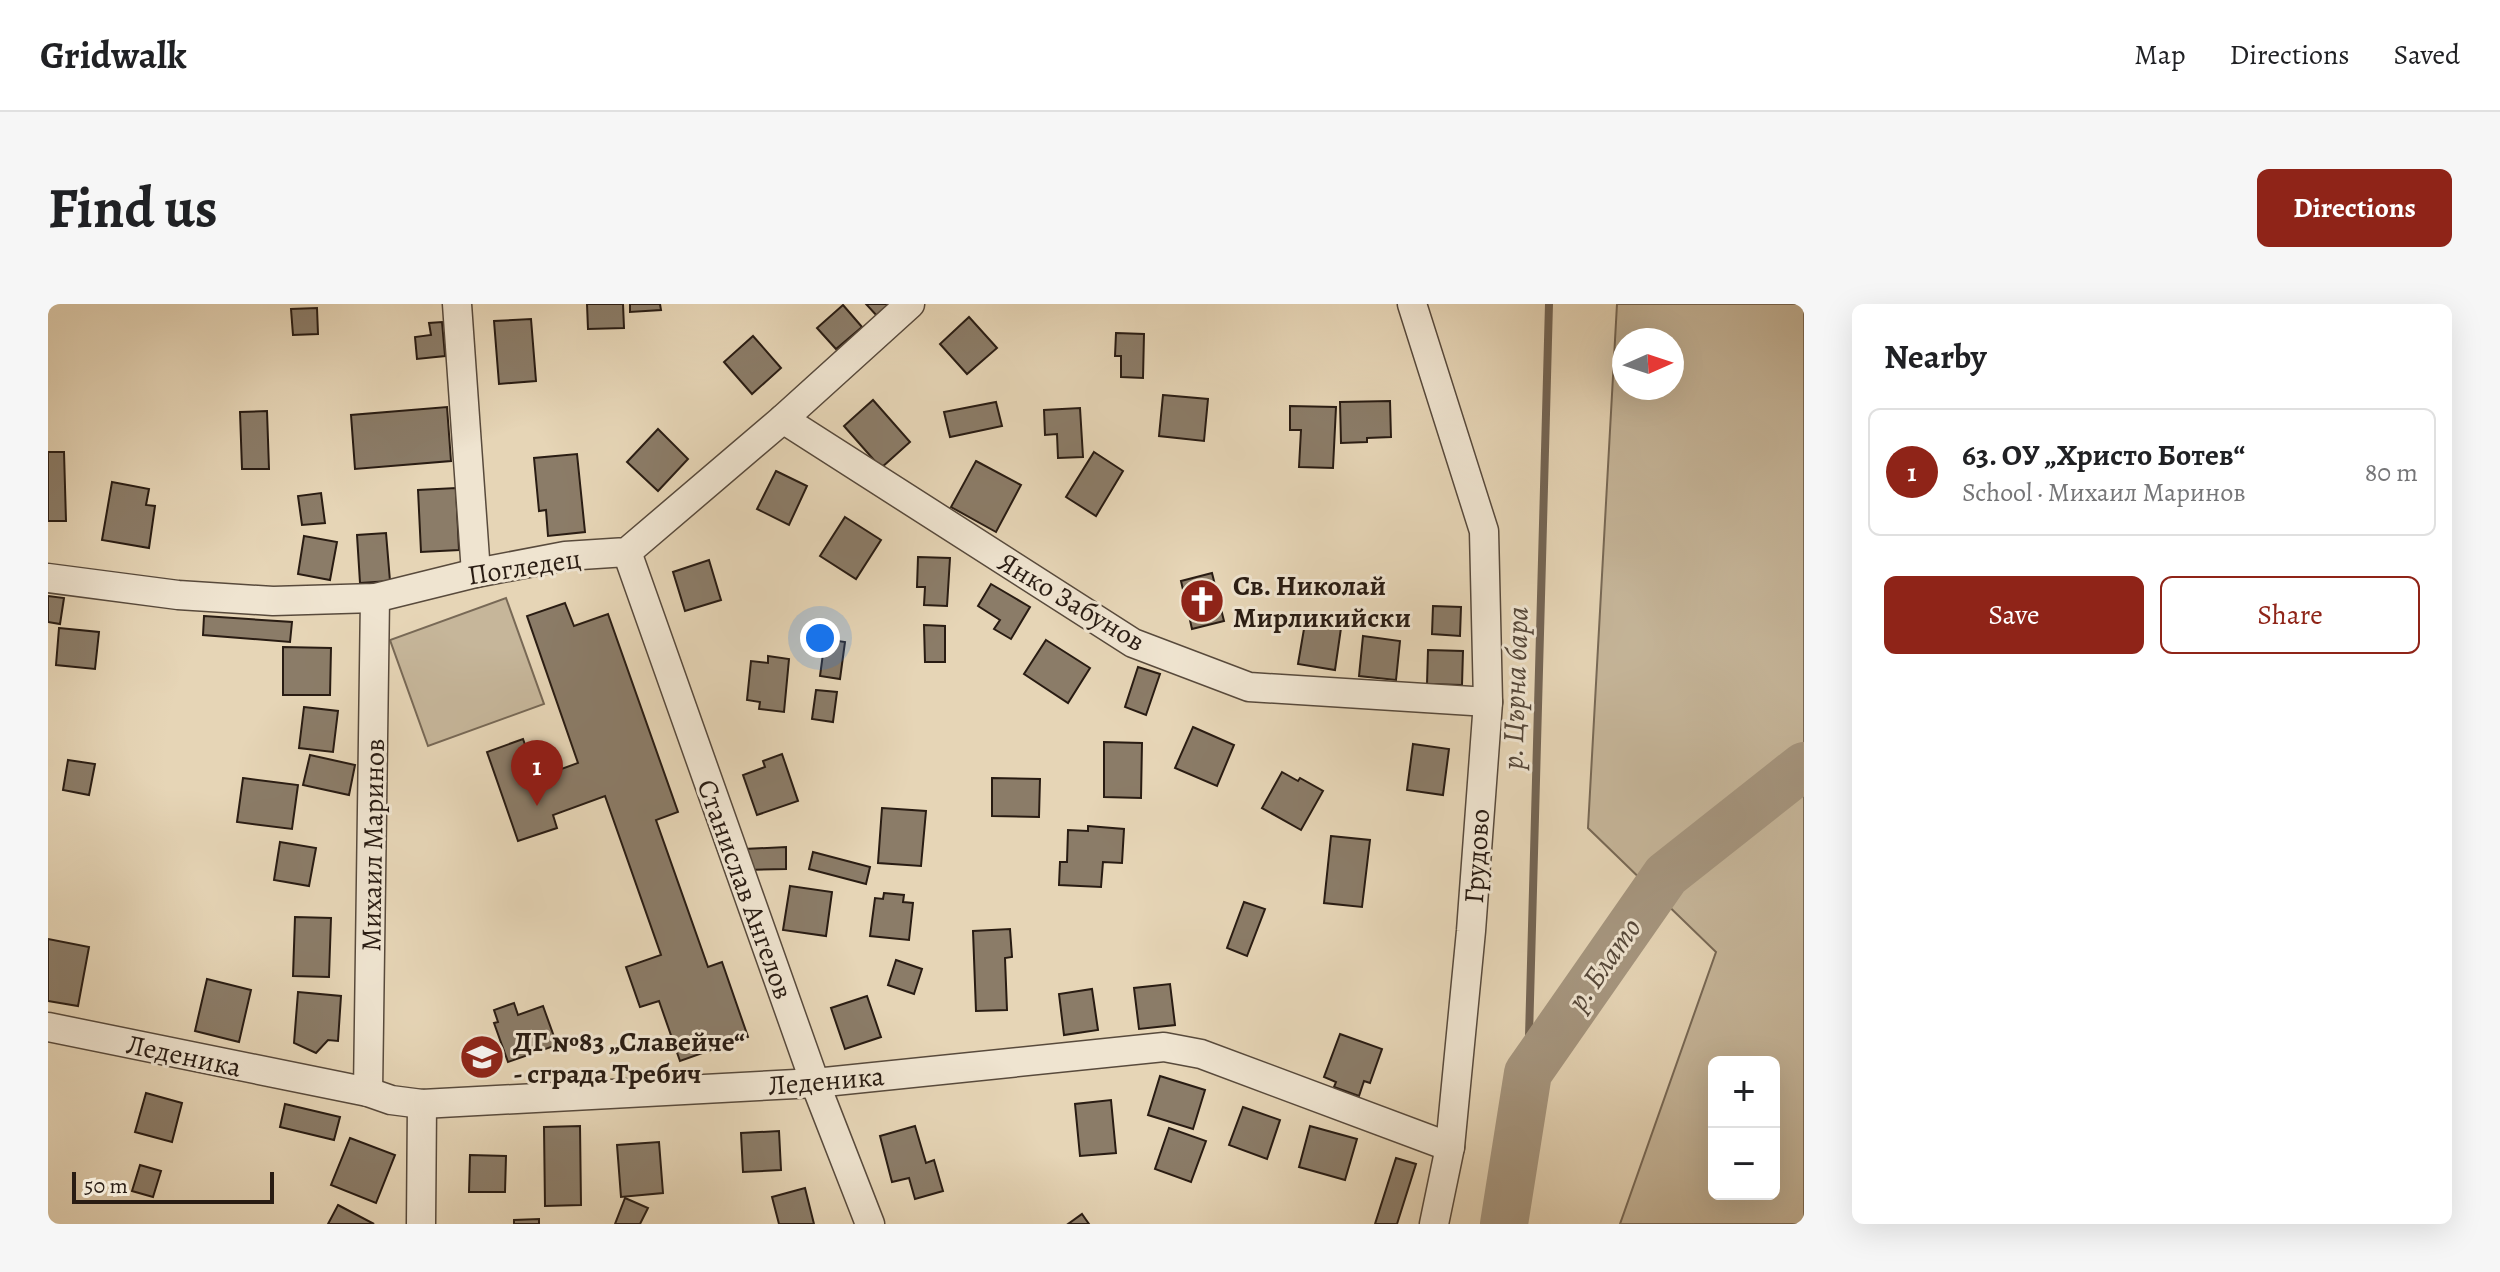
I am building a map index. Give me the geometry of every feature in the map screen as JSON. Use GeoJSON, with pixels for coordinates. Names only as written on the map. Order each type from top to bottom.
{"type":"FeatureCollection","features":[{"type":"Feature","properties":{"kind":"street"},"geometry":{"type":"LineString","coordinates":[[457,304],[476,573]]}},
{"type":"Feature","properties":{"kind":"street"},"geometry":{"type":"LineString","coordinates":[[627,552],[783,419],[910,304]]}},
{"type":"Feature","properties":{"kind":"street","name":"Грудово"},"geometry":{"type":"LineString","coordinates":[[1412,304],[1484,531],[1488,702],[1471,931],[1450,1147],[1434,1224]]}},
{"type":"Feature","properties":{"kind":"street","name":"Янко Забунов"},"geometry":{"type":"LineString","coordinates":[[783,419],[1133,643],[1249,687],[1488,702]]}},
{"type":"Feature","properties":{"kind":"street","name":"Погледец"},"geometry":{"type":"LineString","coordinates":[[48,578],[178,595],[273,601],[375,598],[476,573],[565,556],[627,552]]}},
{"type":"Feature","properties":{"kind":"street","name":"Станислав Ангелов"},"geometry":{"type":"LineString","coordinates":[[627,552],[815,1083],[870,1224]]}},
{"type":"Feature","properties":{"kind":"street","name":"Михаил Маринов"},"geometry":{"type":"LineString","coordinates":[[368,1092],[375,598]]}},
{"type":"Feature","properties":{"kind":"street","name":"Леденика"},"geometry":{"type":"LineString","coordinates":[[48,1027],[422,1104],[815,1083],[1164,1047],[1201,1054],[1450,1147]]}},
{"type":"Feature","properties":{"kind":"street"},"geometry":{"type":"LineString","coordinates":[[421,1224],[422,1104]]}},
{"type":"Feature","properties":{"kind":"shaded area"},"geometry":{"type":"Polygon","coordinates":[[[1617,304],[1804,304],[1804,1224],[1620,1224],[1716,952],[1588,828],[1612,394],[1612,400],[1684,400],[1684,328],[1616,328],[1617,304]]]}},
{"type":"Feature","properties":{"kind":"shaded area"},"geometry":{"type":"Polygon","coordinates":[[[506,598],[544,704],[428,746],[390,640],[506,598]]]}},
{"type":"Feature","properties":{"kind":"building"},"geometry":{"type":"Polygon","coordinates":[[[587,304],[623,304],[624,328],[588,329],[587,304]]]}},
{"type":"Feature","properties":{"kind":"building"},"geometry":{"type":"Polygon","coordinates":[[[630,304],[660,304],[661,310],[630,312],[630,304]]]}},
{"type":"Feature","properties":{"kind":"building"},"geometry":{"type":"Polygon","coordinates":[[[866,304],[892,304],[878,317],[866,304]]]}},
{"type":"Feature","properties":{"kind":"building"},"geometry":{"type":"Polygon","coordinates":[[[843,305],[862,327],[836,349],[817,328],[843,305]]]}},
{"type":"Feature","properties":{"kind":"building"},"geometry":{"type":"Polygon","coordinates":[[[317,308],[318,334],[293,335],[291,309],[317,308]]]}},
{"type":"Feature","properties":{"kind":"building"},"geometry":{"type":"Polygon","coordinates":[[[969,317],[997,348],[967,374],[940,344],[969,317]]]}},
{"type":"Feature","properties":{"kind":"building"},"geometry":{"type":"Polygon","coordinates":[[[531,319],[536,381],[499,384],[494,321],[531,319]]]}},
{"type":"Feature","properties":{"kind":"building"},"geometry":{"type":"Polygon","coordinates":[[[442,322],[445,356],[417,359],[415,337],[431,335],[429,323],[442,322]]]}},
{"type":"Feature","properties":{"kind":"building"},"geometry":{"type":"Polygon","coordinates":[[[1116,333],[1144,334],[1143,378],[1121,377],[1121,356],[1115,356],[1116,333]]]}},
{"type":"Feature","properties":{"kind":"building"},"geometry":{"type":"Polygon","coordinates":[[[753,336],[781,368],[752,394],[724,362],[753,336]]]}},
{"type":"Feature","properties":{"kind":"building"},"geometry":{"type":"Polygon","coordinates":[[[1163,395],[1208,399],[1204,441],[1159,436],[1163,395]]]}},
{"type":"Feature","properties":{"kind":"building"},"geometry":{"type":"Polygon","coordinates":[[[873,400],[910,442],[881,468],[844,426],[873,400]]]}},
{"type":"Feature","properties":{"kind":"building"},"geometry":{"type":"Polygon","coordinates":[[[1390,401],[1391,437],[1341,443],[1340,402],[1390,401]]]}},
{"type":"Feature","properties":{"kind":"building"},"geometry":{"type":"Polygon","coordinates":[[[996,402],[1002,426],[950,437],[944,412],[996,402]]]}},
{"type":"Feature","properties":{"kind":"building"},"geometry":{"type":"Polygon","coordinates":[[[1290,406],[1336,407],[1333,468],[1299,467],[1301,430],[1290,430],[1290,406]]]}},
{"type":"Feature","properties":{"kind":"building"},"geometry":{"type":"Polygon","coordinates":[[[447,407],[451,461],[355,469],[351,415],[447,407]]]}},
{"type":"Feature","properties":{"kind":"building"},"geometry":{"type":"Polygon","coordinates":[[[1080,408],[1083,457],[1058,458],[1057,434],[1045,435],[1044,410],[1080,408]]]}},
{"type":"Feature","properties":{"kind":"building"},"geometry":{"type":"Polygon","coordinates":[[[267,411],[269,469],[242,469],[240,412],[267,411]]]}},
{"type":"Feature","properties":{"kind":"building"},"geometry":{"type":"Polygon","coordinates":[[[658,429],[688,459],[658,491],[627,462],[658,429]]]}},
{"type":"Feature","properties":{"kind":"building"},"geometry":{"type":"Polygon","coordinates":[[[48,452],[64,452],[66,521],[48,521],[48,452]]]}},
{"type":"Feature","properties":{"kind":"building"},"geometry":{"type":"Polygon","coordinates":[[[1094,452],[1123,471],[1096,516],[1066,497],[1094,452]]]}},
{"type":"Feature","properties":{"kind":"building"},"geometry":{"type":"Polygon","coordinates":[[[577,454],[585,532],[548,536],[546,510],[539,511],[534,458],[577,454]]]}},
{"type":"Feature","properties":{"kind":"building"},"geometry":{"type":"Polygon","coordinates":[[[976,461],[1021,485],[996,532],[951,507],[976,461]]]}},
{"type":"Feature","properties":{"kind":"building"},"geometry":{"type":"Polygon","coordinates":[[[776,471],[807,486],[789,525],[757,509],[776,471]]]}},
{"type":"Feature","properties":{"kind":"building"},"geometry":{"type":"Polygon","coordinates":[[[112,482],[149,489],[146,505],[155,506],[149,548],[102,540],[112,482]]]}},
{"type":"Feature","properties":{"kind":"building"},"geometry":{"type":"Polygon","coordinates":[[[456,488],[459,550],[421,552],[418,490],[456,488]]]}},
{"type":"Feature","properties":{"kind":"building"},"geometry":{"type":"Polygon","coordinates":[[[321,493],[325,523],[302,525],[298,496],[321,493]]]}},
{"type":"Feature","properties":{"kind":"building"},"geometry":{"type":"Polygon","coordinates":[[[845,517],[881,540],[856,579],[820,556],[845,517]]]}},
{"type":"Feature","properties":{"kind":"building"},"geometry":{"type":"Polygon","coordinates":[[[386,533],[390,581],[360,583],[357,535],[386,533]]]}},
{"type":"Feature","properties":{"kind":"building"},"geometry":{"type":"Polygon","coordinates":[[[304,536],[337,542],[330,580],[298,574],[304,536]]]}},
{"type":"Feature","properties":{"kind":"building"},"geometry":{"type":"Polygon","coordinates":[[[918,557],[950,558],[947,606],[924,605],[925,587],[917,587],[918,557]]]}},
{"type":"Feature","properties":{"kind":"building"},"geometry":{"type":"Polygon","coordinates":[[[709,560],[721,600],[685,611],[673,572],[709,560]]]}},
{"type":"Feature","properties":{"kind":"building","name":"Св. Николай Мирликийски"},"geometry":{"type":"Polygon","coordinates":[[[1212,573],[1224,621],[1192,629],[1181,581],[1212,573]]]}},
{"type":"Feature","properties":{"kind":"building"},"geometry":{"type":"Polygon","coordinates":[[[991,584],[1030,607],[1011,639],[994,629],[1000,620],[978,606],[991,584]]]}},
{"type":"Feature","properties":{"kind":"building"},"geometry":{"type":"Polygon","coordinates":[[[48,596],[64,598],[60,624],[48,622],[48,596]]]}},
{"type":"Feature","properties":{"kind":"building"},"geometry":{"type":"Polygon","coordinates":[[[565,603],[574,626],[608,614],[678,812],[656,820],[708,967],[722,962],[748,1037],[680,1061],[659,1001],[640,1007],[626,967],[661,955],[605,796],[553,815],[557,828],[518,841],[487,752],[523,739],[537,778],[578,763],[527,616],[565,603]]]}},
{"type":"Feature","properties":{"kind":"building"},"geometry":{"type":"Polygon","coordinates":[[[1433,606],[1461,607],[1460,636],[1432,634],[1433,606]]]}},
{"type":"Feature","properties":{"kind":"building"},"geometry":{"type":"Polygon","coordinates":[[[204,616],[292,622],[290,642],[203,635],[204,616]]]}},
{"type":"Feature","properties":{"kind":"building"},"geometry":{"type":"Polygon","coordinates":[[[1305,623],[1341,628],[1335,670],[1298,664],[1305,623]]]}},
{"type":"Feature","properties":{"kind":"building"},"geometry":{"type":"Polygon","coordinates":[[[924,625],[945,626],[945,662],[925,662],[924,625]]]}},
{"type":"Feature","properties":{"kind":"building"},"geometry":{"type":"Polygon","coordinates":[[[59,628],[99,632],[95,669],[56,665],[59,628]]]}},
{"type":"Feature","properties":{"kind":"building"},"geometry":{"type":"Polygon","coordinates":[[[1363,636],[1400,641],[1396,680],[1359,676],[1363,636]]]}},
{"type":"Feature","properties":{"kind":"building"},"geometry":{"type":"Polygon","coordinates":[[[825,639],[845,642],[840,679],[820,676],[825,639]]]}},
{"type":"Feature","properties":{"kind":"building"},"geometry":{"type":"Polygon","coordinates":[[[1046,640],[1090,668],[1068,703],[1024,674],[1046,640]]]}},
{"type":"Feature","properties":{"kind":"building"},"geometry":{"type":"Polygon","coordinates":[[[283,647],[331,648],[330,695],[283,695],[283,647]]]}},
{"type":"Feature","properties":{"kind":"building"},"geometry":{"type":"Polygon","coordinates":[[[1428,650],[1463,651],[1462,685],[1427,684],[1428,650]]]}},
{"type":"Feature","properties":{"kind":"building"},"geometry":{"type":"Polygon","coordinates":[[[768,656],[789,659],[784,712],[759,709],[760,702],[747,700],[751,661],[768,663],[768,656]]]}},
{"type":"Feature","properties":{"kind":"building"},"geometry":{"type":"Polygon","coordinates":[[[1138,667],[1160,674],[1146,715],[1125,707],[1138,667]]]}},
{"type":"Feature","properties":{"kind":"building"},"geometry":{"type":"Polygon","coordinates":[[[816,690],[837,692],[833,722],[812,719],[816,690]]]}},
{"type":"Feature","properties":{"kind":"building"},"geometry":{"type":"Polygon","coordinates":[[[304,707],[338,711],[333,752],[299,748],[304,707]]]}},
{"type":"Feature","properties":{"kind":"building"},"geometry":{"type":"Polygon","coordinates":[[[1193,727],[1234,745],[1217,786],[1175,768],[1193,727]]]}},
{"type":"Feature","properties":{"kind":"building"},"geometry":{"type":"Polygon","coordinates":[[[1104,742],[1142,743],[1141,798],[1104,797],[1104,742]]]}},
{"type":"Feature","properties":{"kind":"building"},"geometry":{"type":"Polygon","coordinates":[[[1413,744],[1449,749],[1443,795],[1407,790],[1413,744]]]}},
{"type":"Feature","properties":{"kind":"building"},"geometry":{"type":"Polygon","coordinates":[[[782,754],[798,801],[757,815],[743,775],[765,767],[763,761],[782,754]]]}},
{"type":"Feature","properties":{"kind":"building"},"geometry":{"type":"Polygon","coordinates":[[[310,755],[355,765],[349,795],[303,785],[310,755]]]}},
{"type":"Feature","properties":{"kind":"building"},"geometry":{"type":"Polygon","coordinates":[[[68,760],[95,764],[89,795],[63,790],[68,760]]]}},
{"type":"Feature","properties":{"kind":"building"},"geometry":{"type":"Polygon","coordinates":[[[1282,772],[1323,791],[1301,830],[1262,808],[1282,772]]]}},
{"type":"Feature","properties":{"kind":"building"},"geometry":{"type":"Polygon","coordinates":[[[243,778],[298,785],[292,829],[237,822],[243,778]]]}},
{"type":"Feature","properties":{"kind":"building"},"geometry":{"type":"Polygon","coordinates":[[[992,778],[1040,779],[1039,817],[992,816],[992,778]]]}},
{"type":"Feature","properties":{"kind":"building"},"geometry":{"type":"Polygon","coordinates":[[[882,808],[926,811],[921,866],[878,863],[882,808]]]}},
{"type":"Feature","properties":{"kind":"building"},"geometry":{"type":"Polygon","coordinates":[[[1088,826],[1124,829],[1122,863],[1103,862],[1101,887],[1059,885],[1060,862],[1067,862],[1068,830],[1088,831],[1088,826]]]}},
{"type":"Feature","properties":{"kind":"building"},"geometry":{"type":"Polygon","coordinates":[[[1331,836],[1370,840],[1362,907],[1324,903],[1331,836]]]}},
{"type":"Feature","properties":{"kind":"building"},"geometry":{"type":"Polygon","coordinates":[[[280,842],[316,848],[309,886],[274,880],[280,842]]]}},
{"type":"Feature","properties":{"kind":"building"},"geometry":{"type":"Polygon","coordinates":[[[786,847],[786,869],[745,870],[744,849],[786,847]]]}},
{"type":"Feature","properties":{"kind":"building"},"geometry":{"type":"Polygon","coordinates":[[[813,852],[870,867],[866,884],[809,869],[813,852]]]}},
{"type":"Feature","properties":{"kind":"building"},"geometry":{"type":"Polygon","coordinates":[[[790,886],[832,892],[826,936],[783,930],[790,886]]]}},
{"type":"Feature","properties":{"kind":"building"},"geometry":{"type":"Polygon","coordinates":[[[884,893],[904,895],[903,902],[913,903],[909,940],[870,936],[875,898],[883,899],[884,893]]]}},
{"type":"Feature","properties":{"kind":"building"},"geometry":{"type":"Polygon","coordinates":[[[1244,902],[1265,909],[1247,956],[1227,948],[1244,902]]]}},
{"type":"Feature","properties":{"kind":"building"},"geometry":{"type":"Polygon","coordinates":[[[295,917],[331,918],[329,977],[293,976],[295,917]]]}},
{"type":"Feature","properties":{"kind":"building"},"geometry":{"type":"Polygon","coordinates":[[[1010,929],[1012,957],[1005,958],[1007,1010],[976,1011],[973,931],[1010,929]]]}},
{"type":"Feature","properties":{"kind":"building"},"geometry":{"type":"Polygon","coordinates":[[[48,939],[89,947],[78,1006],[48,1001],[48,939]]]}},
{"type":"Feature","properties":{"kind":"building"},"geometry":{"type":"Polygon","coordinates":[[[896,960],[922,969],[914,994],[888,985],[896,960]]]}},
{"type":"Feature","properties":{"kind":"building"},"geometry":{"type":"Polygon","coordinates":[[[207,979],[251,990],[239,1042],[195,1031],[207,979]]]}},
{"type":"Feature","properties":{"kind":"building"},"geometry":{"type":"Polygon","coordinates":[[[1170,984],[1175,1025],[1139,1029],[1134,988],[1170,984]]]}},
{"type":"Feature","properties":{"kind":"building"},"geometry":{"type":"Polygon","coordinates":[[[1092,989],[1098,1030],[1064,1035],[1059,994],[1092,989]]]}},
{"type":"Feature","properties":{"kind":"building"},"geometry":{"type":"Polygon","coordinates":[[[298,992],[341,996],[338,1041],[328,1040],[316,1053],[294,1043],[298,992]]]}},
{"type":"Feature","properties":{"kind":"building"},"geometry":{"type":"Polygon","coordinates":[[[867,996],[881,1037],[845,1049],[831,1008],[867,996]]]}},
{"type":"Feature","properties":{"kind":"building"},"geometry":{"type":"Polygon","coordinates":[[[514,1003],[518,1015],[543,1006],[557,1045],[508,1062],[494,1023],[498,1022],[494,1010],[514,1003]]]}},
{"type":"Feature","properties":{"kind":"building"},"geometry":{"type":"Polygon","coordinates":[[[1340,1034],[1382,1049],[1370,1083],[1364,1081],[1359,1096],[1334,1087],[1336,1082],[1324,1077],[1340,1034]]]}},
{"type":"Feature","properties":{"kind":"building"},"geometry":{"type":"Polygon","coordinates":[[[1160,1076],[1205,1090],[1193,1129],[1148,1115],[1160,1076]]]}},
{"type":"Feature","properties":{"kind":"building"},"geometry":{"type":"Polygon","coordinates":[[[146,1093],[182,1103],[172,1142],[135,1132],[146,1093]]]}},
{"type":"Feature","properties":{"kind":"building"},"geometry":{"type":"Polygon","coordinates":[[[1111,1100],[1116,1153],[1080,1156],[1075,1104],[1111,1100]]]}},
{"type":"Feature","properties":{"kind":"building"},"geometry":{"type":"Polygon","coordinates":[[[285,1104],[340,1117],[334,1140],[280,1127],[285,1104]]]}},
{"type":"Feature","properties":{"kind":"building"},"geometry":{"type":"Polygon","coordinates":[[[1243,1107],[1280,1120],[1267,1159],[1229,1145],[1243,1107]]]}},
{"type":"Feature","properties":{"kind":"building"},"geometry":{"type":"Polygon","coordinates":[[[580,1126],[581,1205],[545,1206],[544,1127],[580,1126]]]}},
{"type":"Feature","properties":{"kind":"building"},"geometry":{"type":"Polygon","coordinates":[[[915,1126],[926,1163],[934,1160],[943,1191],[915,1199],[909,1178],[892,1182],[880,1136],[915,1126]]]}},
{"type":"Feature","properties":{"kind":"building"},"geometry":{"type":"Polygon","coordinates":[[[1310,1126],[1357,1139],[1345,1180],[1299,1167],[1310,1126]]]}},
{"type":"Feature","properties":{"kind":"building"},"geometry":{"type":"Polygon","coordinates":[[[1169,1128],[1206,1141],[1191,1182],[1155,1169],[1169,1128]]]}},
{"type":"Feature","properties":{"kind":"building"},"geometry":{"type":"Polygon","coordinates":[[[779,1131],[781,1170],[743,1172],[741,1133],[779,1131]]]}},
{"type":"Feature","properties":{"kind":"building"},"geometry":{"type":"Polygon","coordinates":[[[350,1138],[395,1155],[376,1203],[331,1185],[350,1138]]]}},
{"type":"Feature","properties":{"kind":"building"},"geometry":{"type":"Polygon","coordinates":[[[659,1142],[663,1193],[621,1197],[617,1145],[659,1142]]]}},
{"type":"Feature","properties":{"kind":"building"},"geometry":{"type":"Polygon","coordinates":[[[470,1155],[506,1156],[505,1192],[469,1192],[470,1155]]]}},
{"type":"Feature","properties":{"kind":"building"},"geometry":{"type":"Polygon","coordinates":[[[1396,1158],[1416,1164],[1397,1224],[1375,1224],[1396,1158]]]}},
{"type":"Feature","properties":{"kind":"building"},"geometry":{"type":"Polygon","coordinates":[[[140,1165],[161,1171],[153,1197],[132,1191],[140,1165]]]}},
{"type":"Feature","properties":{"kind":"building"},"geometry":{"type":"Polygon","coordinates":[[[805,1188],[814,1224],[779,1224],[772,1197],[805,1188]]]}},
{"type":"Feature","properties":{"kind":"building"},"geometry":{"type":"Polygon","coordinates":[[[625,1198],[648,1208],[640,1224],[615,1224],[625,1198]]]}},
{"type":"Feature","properties":{"kind":"building"},"geometry":{"type":"Polygon","coordinates":[[[338,1205],[374,1224],[328,1224],[338,1205]]]}},
{"type":"Feature","properties":{"kind":"building"},"geometry":{"type":"Polygon","coordinates":[[[1082,1214],[1089,1224],[1068,1224],[1082,1214]]]}},
{"type":"Feature","properties":{"kind":"building"},"geometry":{"type":"Polygon","coordinates":[[[539,1219],[539,1224],[514,1224],[514,1220],[539,1219]]]}},
{"type":"Feature","properties":{"kind":"waterway","name":"р. Църна бара"},"geometry":{"type":"LineString","coordinates":[[1528,1073],[1549,304]]}},
{"type":"Feature","properties":{"kind":"waterway","name":"р. Блато"},"geometry":{"type":"LineString","coordinates":[[1504,1224],[1528,1073],[1666,875],[1804,766]]}},
{"type":"Feature","properties":{"kind":"place","name":"Св. Николай Мирликийски"},"geometry":{"type":"Point","coordinates":[1202,601]}},
{"type":"Feature","properties":{"kind":"place","name":"63. ОУ „Христо Ботев“"},"geometry":{"type":"Point","coordinates":[537,806]}},
{"type":"Feature","properties":{"kind":"place","name":"ДГ №83 „Славейче“ - сграда Требич"},"geometry":{"type":"Point","coordinates":[482,1057]}}]}
